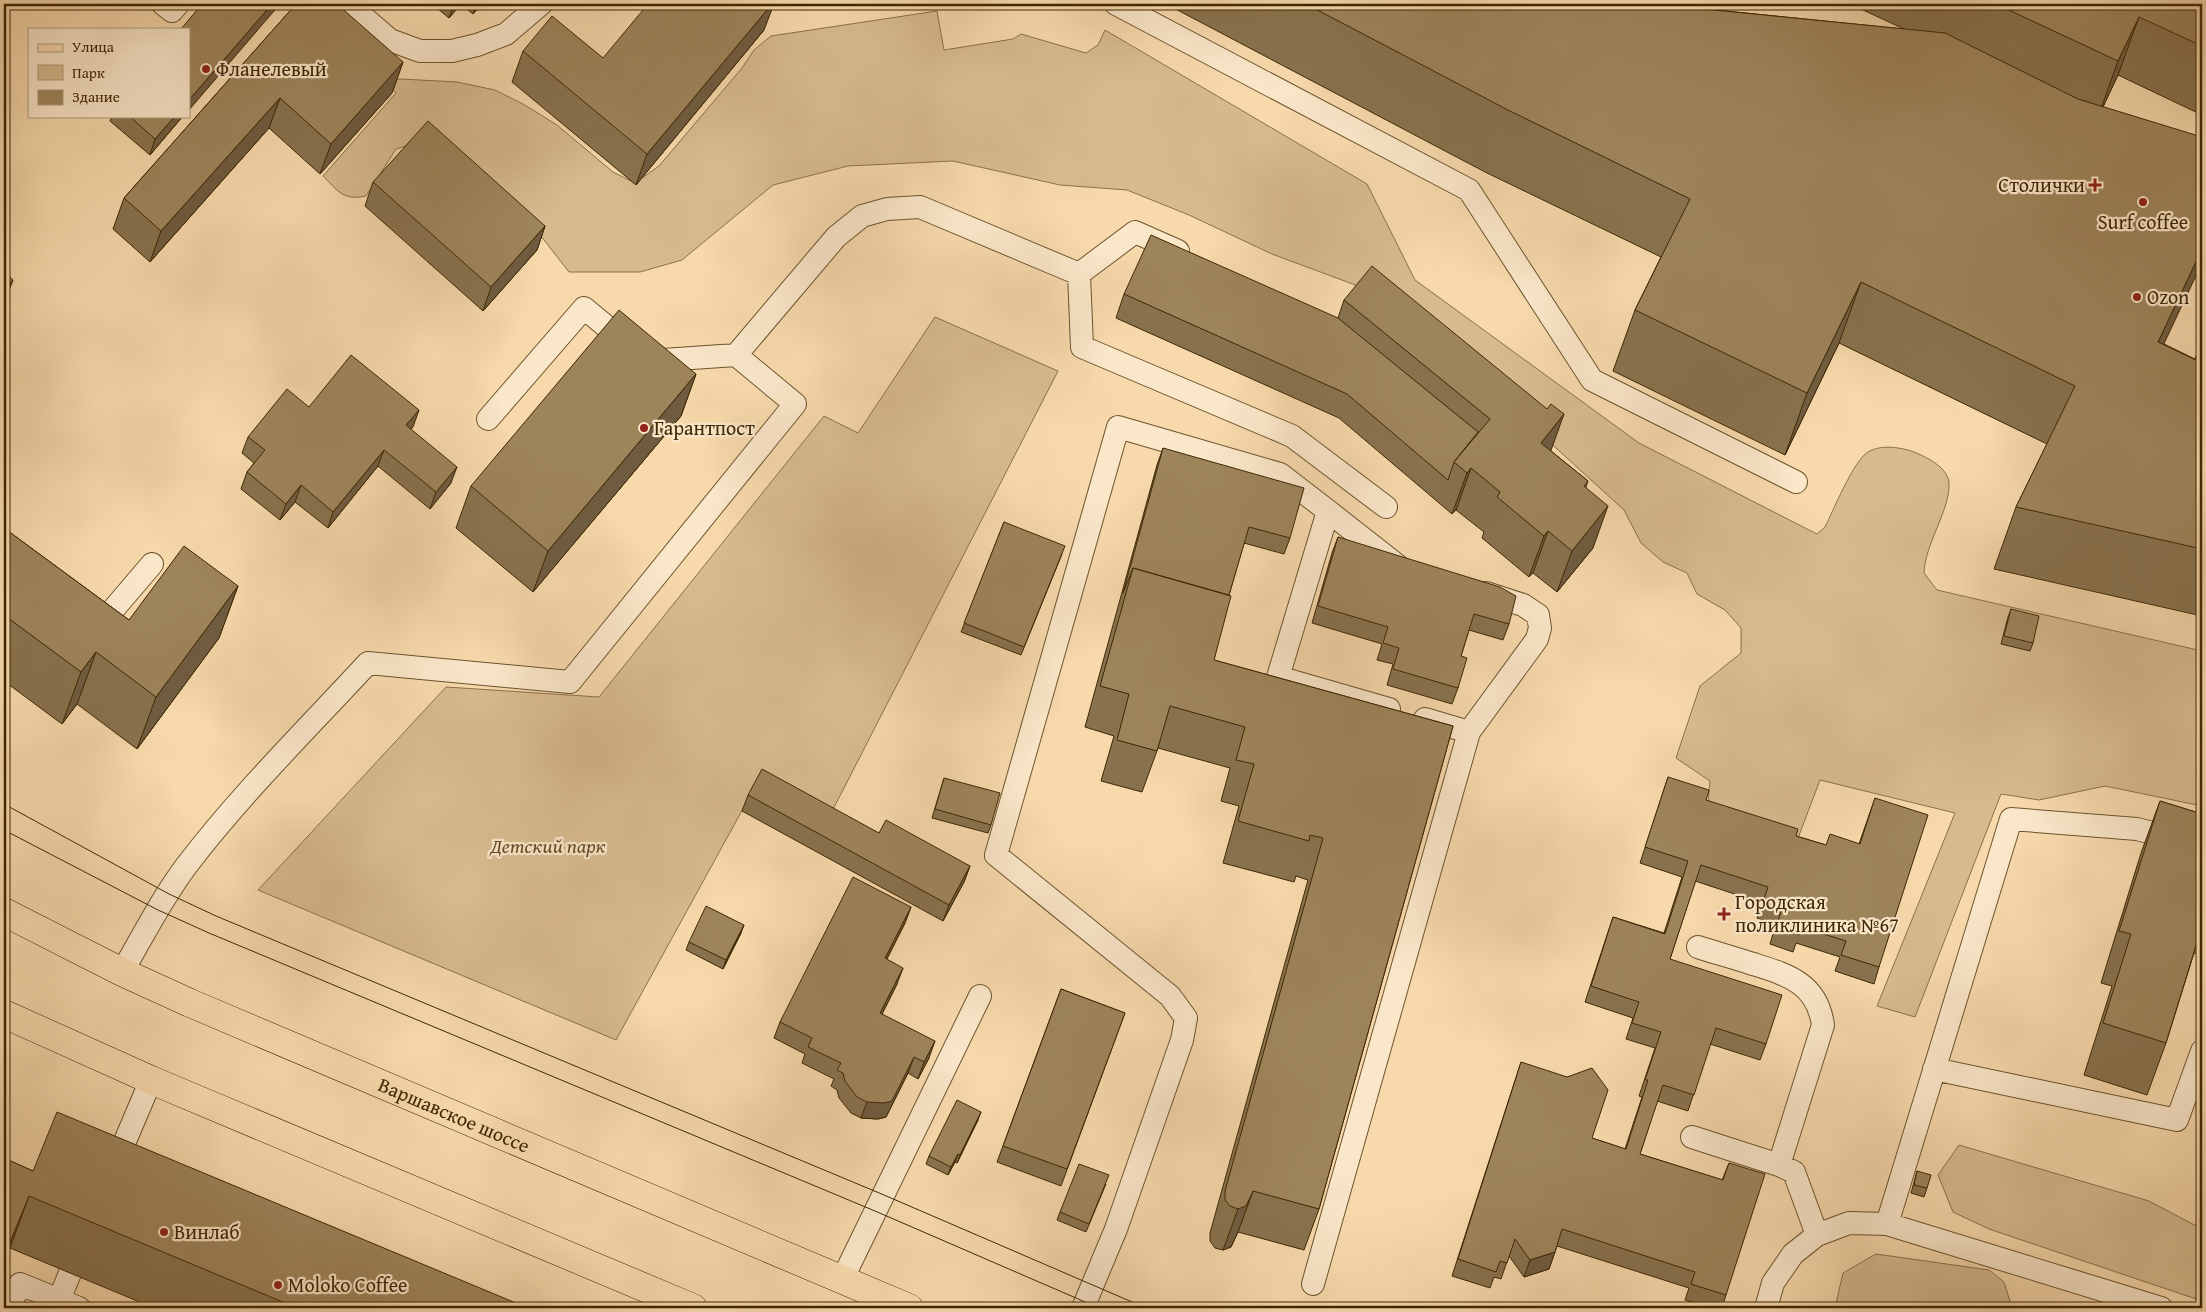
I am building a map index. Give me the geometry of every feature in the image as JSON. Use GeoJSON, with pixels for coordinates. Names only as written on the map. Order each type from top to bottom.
{"type":"FeatureCollection","features":[{"type":"Feature","properties":{"kind":"main road","name":"Варшавское шоссе"},"geometry":{"type":"LineString","coordinates":[[4,912],[122,972],[190,1003],[909,1308]]}},
{"type":"Feature","properties":{"kind":"main road"},"geometry":{"type":"LineString","coordinates":[[6,1021],[693,1308]]}},
{"type":"Feature","properties":{"kind":"lane"},"geometry":{"type":"LineString","coordinates":[[164,4],[172,11],[178,4]]}},
{"type":"Feature","properties":{"kind":"lane"},"geometry":{"type":"LineString","coordinates":[[348,4],[390,40],[420,51],[452,51],[477,45],[506,34],[542,4]]}},
{"type":"Feature","properties":{"kind":"lane"},"geometry":{"type":"LineString","coordinates":[[1116,4],[1470,190],[1592,380],[1796,482]]}},
{"type":"Feature","properties":{"kind":"lane"},"geometry":{"type":"LineString","coordinates":[[736,355],[836,237],[862,216],[887,209],[920,207],[1079,274]]}},
{"type":"Feature","properties":{"kind":"lane"},"geometry":{"type":"LineString","coordinates":[[1079,274],[1134,232],[1196,259]]}},
{"type":"Feature","properties":{"kind":"lane"},"geometry":{"type":"LineString","coordinates":[[1079,274],[1082,347],[1292,436],[1386,507]]}},
{"type":"Feature","properties":{"kind":"lane"},"geometry":{"type":"LineString","coordinates":[[122,972],[158,910],[202,846],[218,826],[368,663],[570,682],[795,404],[736,355],[648,361],[584,308],[488,419]]}},
{"type":"Feature","properties":{"kind":"lane"},"geometry":{"type":"LineString","coordinates":[[1083,1308],[1119,1220],[1182,1040],[1186,1018],[1170,996],[996,855],[1118,427],[1280,474],[1394,564],[1422,573]]}},
{"type":"Feature","properties":{"kind":"lane"},"geometry":{"type":"LineString","coordinates":[[1328,511],[1278,677],[1469,732]]}},
{"type":"Feature","properties":{"kind":"lane"},"geometry":{"type":"LineString","coordinates":[[78,608],[100,625],[152,564]]}},
{"type":"Feature","properties":{"kind":"lane"},"geometry":{"type":"LineString","coordinates":[[1313,1284],[1469,732],[1537,639],[1540,628],[1538,615],[1523,605],[1468,587]]}},
{"type":"Feature","properties":{"kind":"lane"},"geometry":{"type":"LineString","coordinates":[[1887,1224],[2012,819],[2137,829],[2202,846]]}},
{"type":"Feature","properties":{"kind":"lane"},"geometry":{"type":"LineString","coordinates":[[1698,947],[1788,975],[1810,992],[1819,1008],[1823,1025],[1779,1165]]}},
{"type":"Feature","properties":{"kind":"lane"},"geometry":{"type":"LineString","coordinates":[[842,1280],[980,996]]}},
{"type":"Feature","properties":{"kind":"lane"},"geometry":{"type":"LineString","coordinates":[[1934,1070],[2178,1120],[2202,1051]]}},
{"type":"Feature","properties":{"kind":"lane"},"geometry":{"type":"LineString","coordinates":[[108,1184],[151,1080]]}},
{"type":"Feature","properties":{"kind":"lane"},"geometry":{"type":"LineString","coordinates":[[1692,1137],[1779,1165],[1794,1172],[1817,1235]]}},
{"type":"Feature","properties":{"kind":"lane"},"geometry":{"type":"LineString","coordinates":[[1766,1308],[1774,1283],[1793,1254],[1817,1235],[1849,1223],[1887,1224],[2161,1308]]}},
{"type":"Feature","properties":{"kind":"lane"},"geometry":{"type":"LineString","coordinates":[[10,1308],[20,1284],[69,1304],[70,1274]]}},
{"type":"Feature","properties":{"kind":"green space"},"geometry":{"type":"Polygon","coordinates":[[[937,11],[944,50],[1013,39],[1021,34],[1086,53],[1098,45],[1105,30],[1367,184],[1415,280],[1639,443],[1817,534],[1825,527],[1856,465],[1868,452],[1888,447],[1896,448],[1917,453],[1931,460],[1943,469],[1949,482],[1946,503],[1925,562],[1924,573],[1937,590],[2202,651],[2202,806],[2105,786],[2039,800],[2001,794],[1915,1017],[1877,1006],[1955,813],[1820,780],[1798,838],[1707,813],[1710,781],[1676,758],[1700,686],[1741,653],[1741,628],[1725,610],[1697,594],[1687,573],[1663,562],[1641,543],[1624,510],[1400,306],[1358,286],[1272,254],[1189,215],[1127,190],[1060,185],[953,161],[848,166],[773,185],[682,260],[640,272],[569,272],[537,231],[417,143],[396,149],[366,196],[346,196],[323,176],[396,93],[382,78],[457,82],[495,90],[523,104],[557,125],[613,172],[635,183],[659,166],[742,68],[754,50],[771,36],[937,11]]]}},
{"type":"Feature","properties":{"kind":"green space","name":"Детский парк"},"geometry":{"type":"Polygon","coordinates":[[[935,317],[1058,371],[826,823],[756,785],[616,1040],[258,890],[446,687],[599,697],[824,416],[858,433],[935,317]]]}},
{"type":"Feature","properties":{"kind":"green space"},"geometry":{"type":"Polygon","coordinates":[[[1959,1145],[2149,1201],[2202,1229],[2202,1301],[1989,1229],[1953,1212],[1938,1175],[1959,1145]]]}},
{"type":"Feature","properties":{"kind":"green space"},"geometry":{"type":"Polygon","coordinates":[[[1876,1254],[1989,1270],[2004,1282],[2012,1308],[1835,1308],[1843,1273],[1876,1254]]]}},
{"type":"Feature","properties":{"kind":"building","name":"Фланелевый"},"geometry":{"type":"Polygon","coordinates":[[[202,4],[272,4],[190,99],[190,28],[182,28],[202,4]]]}},
{"type":"Feature","properties":{"kind":"building"},"geometry":{"type":"Polygon","coordinates":[[[296,4],[337,4],[403,62],[331,144],[280,98],[161,231],[124,198],[296,4]]]}},
{"type":"Feature","properties":{"kind":"building"},"geometry":{"type":"Polygon","coordinates":[[[648,4],[772,4],[647,154],[523,51],[552,16],[603,58],[648,4]]]}},
{"type":"Feature","properties":{"kind":"building"},"geometry":{"type":"Polygon","coordinates":[[[1306,4],[1696,4],[1694,8],[1945,33],[2078,99],[2202,137],[2202,249],[2158,342],[2202,363],[2202,549],[2016,507],[2075,386],[1861,282],[1807,393],[1635,310],[1690,199],[1508,110],[1306,4]]]}},
{"type":"Feature","properties":{"kind":"building"},"geometry":{"type":"Polygon","coordinates":[[[1996,4],[2202,4],[2202,46],[2139,17],[2118,61],[1996,4]]]}},
{"type":"Feature","properties":{"kind":"building"},"geometry":{"type":"Polygon","coordinates":[[[131,118],[173,118],[155,139],[131,118]]]}},
{"type":"Feature","properties":{"kind":"building"},"geometry":{"type":"Polygon","coordinates":[[[428,121],[545,226],[491,287],[373,182],[428,121]]]}},
{"type":"Feature","properties":{"kind":"building"},"geometry":{"type":"Polygon","coordinates":[[[1151,235],[1338,318],[1478,432],[1454,462],[1448,480],[1347,394],[1124,294],[1151,235]]]}},
{"type":"Feature","properties":{"kind":"building"},"geometry":{"type":"Polygon","coordinates":[[[1372,266],[1547,409],[1551,404],[1564,414],[1541,443],[1588,481],[1584,486],[1608,506],[1572,551],[1548,531],[1544,536],[1497,497],[1500,492],[1471,468],[1467,473],[1454,462],[1490,419],[1344,300],[1372,266]]]}},
{"type":"Feature","properties":{"kind":"building"},"geometry":{"type":"Polygon","coordinates":[[[4,272],[13,280],[4,291],[4,272]]]}},
{"type":"Feature","properties":{"kind":"building"},"geometry":{"type":"Polygon","coordinates":[[[619,310],[696,374],[548,551],[471,486],[619,310]]]}},
{"type":"Feature","properties":{"kind":"building"},"geometry":{"type":"Polygon","coordinates":[[[351,355],[419,410],[406,425],[457,467],[436,492],[384,450],[333,512],[301,485],[286,504],[247,472],[265,450],[248,437],[287,389],[309,407],[351,355]]]}},
{"type":"Feature","properties":{"kind":"building"},"geometry":{"type":"Polygon","coordinates":[[[1163,448],[1304,488],[1290,538],[1249,527],[1229,595],[1133,568],[1123,593],[1163,448]]]}},
{"type":"Feature","properties":{"kind":"building"},"geometry":{"type":"Polygon","coordinates":[[[1004,522],[1065,546],[1024,647],[964,623],[1004,522]]]}},
{"type":"Feature","properties":{"kind":"building"},"geometry":{"type":"Polygon","coordinates":[[[4,528],[129,620],[184,546],[238,586],[156,697],[96,652],[81,672],[4,615],[4,528]]]}},
{"type":"Feature","properties":{"kind":"building"},"geometry":{"type":"Polygon","coordinates":[[[1338,537],[1500,587],[1516,596],[1509,624],[1474,614],[1461,656],[1467,658],[1458,688],[1393,669],[1399,648],[1383,643],[1388,627],[1318,606],[1338,537]]]}},
{"type":"Feature","properties":{"kind":"building"},"geometry":{"type":"Polygon","coordinates":[[[1133,568],[1231,596],[1214,660],[1453,726],[1319,1209],[1253,1191],[1246,1206],[1238,1209],[1230,1206],[1225,1200],[1225,1191],[1323,838],[1310,835],[1309,841],[1238,821],[1254,764],[1236,760],[1245,727],[1170,706],[1157,751],[1117,740],[1129,694],[1100,686],[1133,568]]]}},
{"type":"Feature","properties":{"kind":"building"},"geometry":{"type":"Polygon","coordinates":[[[2011,609],[2039,616],[2033,643],[2004,636],[2011,609]]]}},
{"type":"Feature","properties":{"kind":"building"},"geometry":{"type":"Polygon","coordinates":[[[762,769],[879,833],[886,820],[970,866],[949,905],[748,795],[762,769]]]}},
{"type":"Feature","properties":{"kind":"building"},"geometry":{"type":"Polygon","coordinates":[[[1668,777],[1709,790],[1706,800],[1798,829],[1796,836],[1826,845],[1830,834],[1860,844],[1875,798],[1928,815],[1879,967],[1841,955],[1846,941],[1801,927],[1799,935],[1776,928],[1782,908],[1763,902],[1768,887],[1701,865],[1670,959],[1782,995],[1766,1044],[1716,1028],[1694,1095],[1663,1085],[1640,1154],[1723,1180],[1729,1163],[1765,1174],[1726,1295],[1691,1284],[1695,1272],[1562,1229],[1555,1252],[1530,1260],[1515,1239],[1507,1263],[1500,1261],[1496,1272],[1458,1259],[1521,1062],[1567,1077],[1592,1068],[1608,1090],[1592,1138],[1626,1149],[1648,1080],[1645,1080],[1661,1032],[1632,1023],[1639,1002],[1591,986],[1613,917],[1665,934],[1688,861],[1645,847],[1668,777]]]}},
{"type":"Feature","properties":{"kind":"building"},"geometry":{"type":"Polygon","coordinates":[[[944,778],[1000,793],[991,825],[935,809],[944,778]]]}},
{"type":"Feature","properties":{"kind":"building"},"geometry":{"type":"Polygon","coordinates":[[[2160,801],[2202,814],[2202,926],[2166,1043],[2103,1023],[2131,934],[2119,931],[2160,801]]]}},
{"type":"Feature","properties":{"kind":"building"},"geometry":{"type":"Polygon","coordinates":[[[853,877],[911,907],[885,958],[903,968],[880,1013],[935,1041],[924,1062],[914,1057],[892,1101],[884,1103],[867,1102],[857,1097],[845,1081],[843,1073],[837,1070],[841,1063],[808,1047],[812,1038],[780,1022],[853,877]]]}},
{"type":"Feature","properties":{"kind":"building"},"geometry":{"type":"Polygon","coordinates":[[[706,906],[744,925],[726,960],[689,942],[706,906]]]}},
{"type":"Feature","properties":{"kind":"building"},"geometry":{"type":"Polygon","coordinates":[[[1061,989],[1125,1013],[1067,1169],[1003,1146],[1061,989]]]}},
{"type":"Feature","properties":{"kind":"building"},"geometry":{"type":"Polygon","coordinates":[[[957,1100],[981,1112],[960,1155],[958,1154],[951,1167],[929,1156],[957,1100]]]}},
{"type":"Feature","properties":{"kind":"building"},"geometry":{"type":"Polygon","coordinates":[[[57,1112],[528,1308],[297,1308],[29,1196],[4,1257],[4,1158],[33,1171],[57,1112]]]}},
{"type":"Feature","properties":{"kind":"building"},"geometry":{"type":"Polygon","coordinates":[[[1079,1164],[1109,1175],[1089,1224],[1060,1212],[1079,1164]]]}},
{"type":"Feature","properties":{"kind":"building"},"geometry":{"type":"Polygon","coordinates":[[[1917,1171],[1931,1175],[1927,1188],[1914,1185],[1917,1171]]]}},
{"type":"Feature","properties":{"kind":"building"},"geometry":{"type":"Polygon","coordinates":[[[2072,1303],[2091,1308],[2070,1308],[2072,1303]]]}},
{"type":"Feature","properties":{"kind":"tram line"},"geometry":{"type":"LineString","coordinates":[[4,804],[169,894],[216,916],[884,1195],[1146,1308]]}},
{"type":"Feature","properties":{"kind":"tram line"},"geometry":{"type":"LineString","coordinates":[[4,830],[158,910],[209,933],[875,1211],[1099,1308]]}},
{"type":"Feature","properties":{"kind":"place","name":"Фланелевый"},"geometry":{"type":"Point","coordinates":[206,69]}},
{"type":"Feature","properties":{"kind":"place","name":"Столички"},"geometry":{"type":"Point","coordinates":[2095,185]}},
{"type":"Feature","properties":{"kind":"place","name":"Surf coffee"},"geometry":{"type":"Point","coordinates":[2143,202]}},
{"type":"Feature","properties":{"kind":"place","name":"Ozon"},"geometry":{"type":"Point","coordinates":[2137,297]}},
{"type":"Feature","properties":{"kind":"place","name":"Гарантпост"},"geometry":{"type":"Point","coordinates":[644,428]}},
{"type":"Feature","properties":{"kind":"place","name":"Городская поликлиника №67"},"geometry":{"type":"Point","coordinates":[1724,914]}},
{"type":"Feature","properties":{"kind":"place","name":"Винлаб"},"geometry":{"type":"Point","coordinates":[164,1232]}},
{"type":"Feature","properties":{"kind":"place","name":"Moloko Coffee"},"geometry":{"type":"Point","coordinates":[278,1285]}}]}
